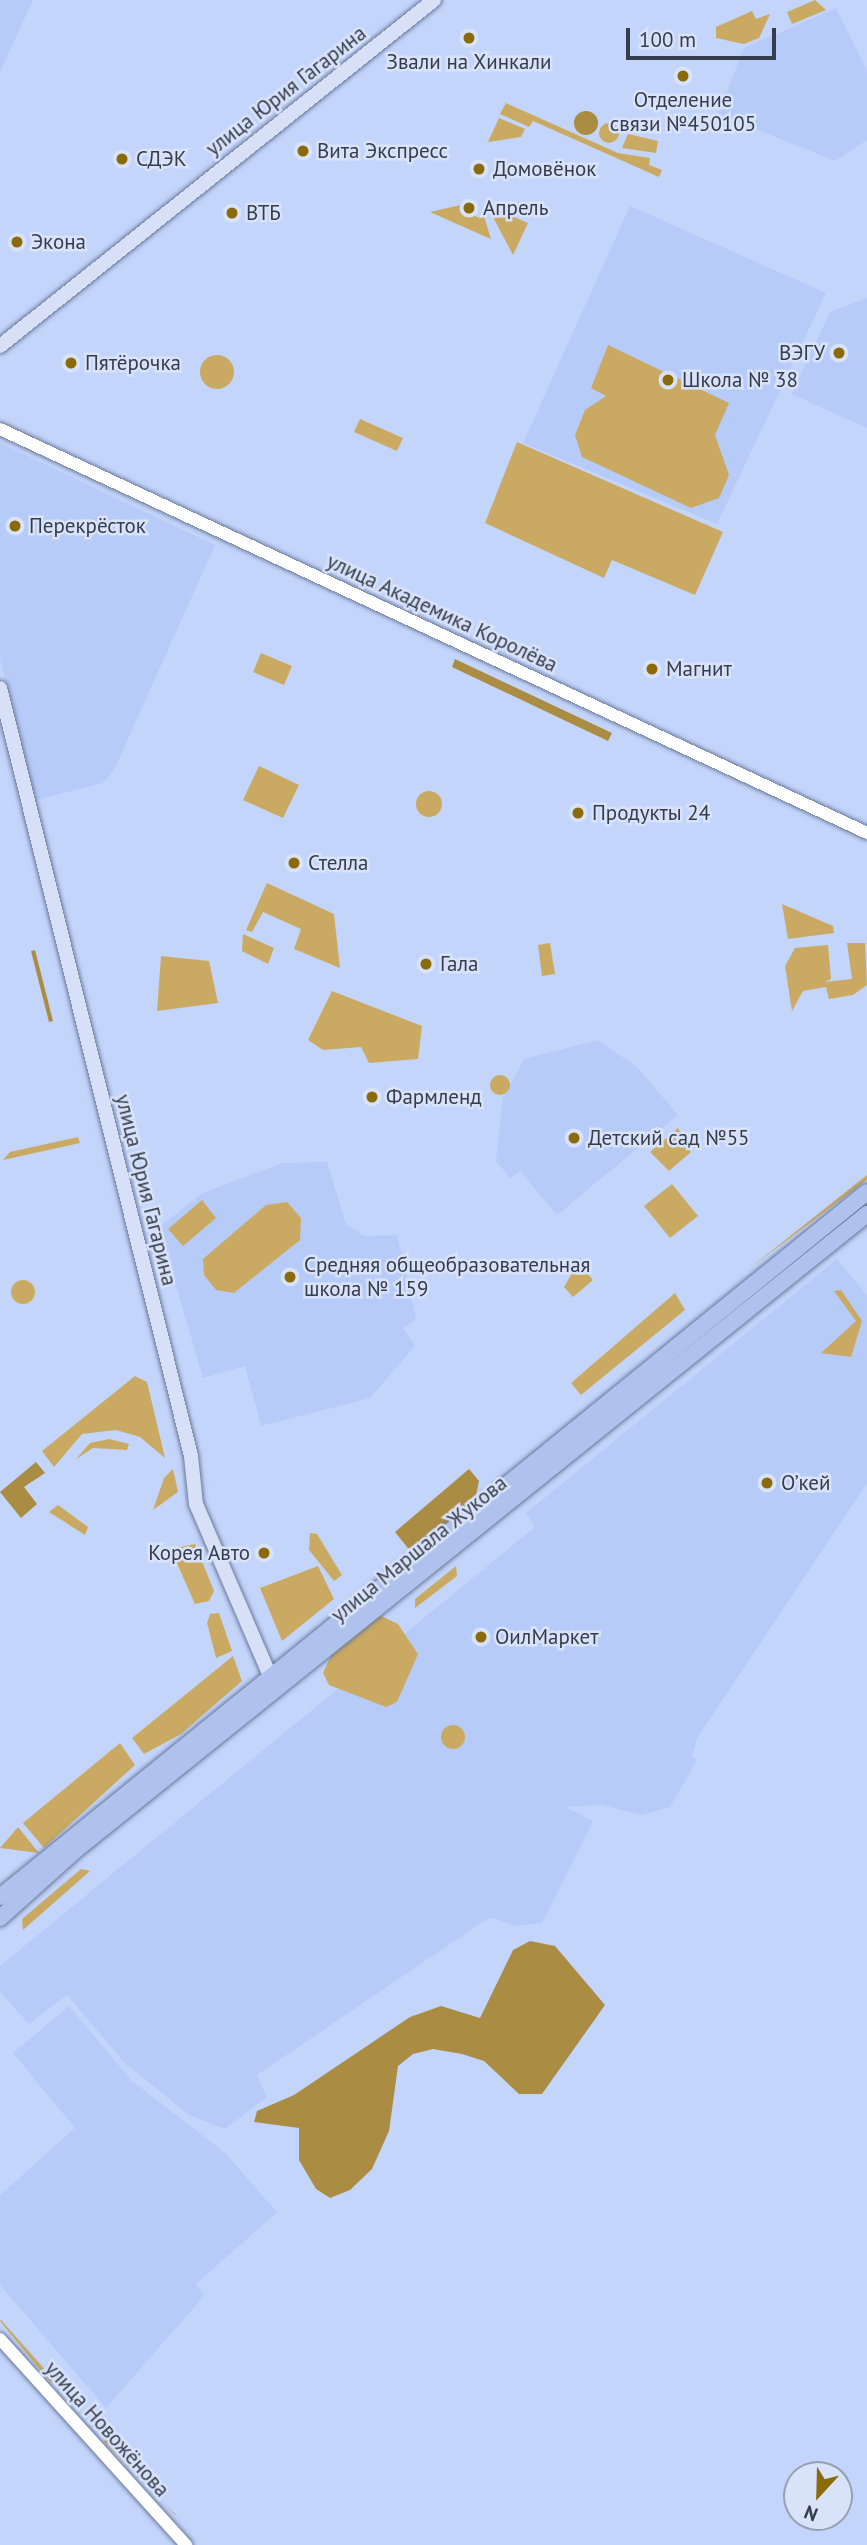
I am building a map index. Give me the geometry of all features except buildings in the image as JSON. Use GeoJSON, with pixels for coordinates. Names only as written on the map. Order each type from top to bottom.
{"type":"FeatureCollection","features":[{"type":"Feature","properties":{"kind":"main road","name":"улица Юрия Гагарина"},"geometry":{"type":"LineString","coordinates":[[0,346],[434,0]]}},
{"type":"Feature","properties":{"kind":"main road","name":"улица Юрия Гагарина"},"geometry":{"type":"LineString","coordinates":[[0,688],[191,1456],[196,1504],[269,1677],[279,1692]]}},
{"type":"Feature","properties":{"kind":"main road","name":"улица Маршала Жукова"},"geometry":{"type":"LineString","coordinates":[[0,1897],[867,1192]]}},
{"type":"Feature","properties":{"kind":"main road","name":"улица Маршала Жукова"},"geometry":{"type":"LineString","coordinates":[[0,1918],[77,1849],[279,1692],[867,1214]]}},
{"type":"Feature","properties":{"kind":"street","name":"улица Академика Королёва"},"geometry":{"type":"LineString","coordinates":[[0,429],[867,833]]}},
{"type":"Feature","properties":{"kind":"street","name":"улица Новожёнова"},"geometry":{"type":"LineString","coordinates":[[0,2339],[186,2545]]}},
{"type":"Feature","properties":{"kind":"shaded area"},"geometry":{"type":"Polygon","coordinates":[[[0,0],[33,0],[0,72],[0,0]]]}},
{"type":"Feature","properties":{"kind":"shaded area"},"geometry":{"type":"Polygon","coordinates":[[[815,0],[826,10],[792,24],[787,12],[815,0]]]}},
{"type":"Feature","properties":{"kind":"shaded area"},"geometry":{"type":"Polygon","coordinates":[[[836,8],[867,71],[867,140],[835,161],[718,114],[744,48],[836,8]]]}},
{"type":"Feature","properties":{"kind":"shaded area"},"geometry":{"type":"Polygon","coordinates":[[[752,11],[756,19],[770,14],[759,38],[744,44],[716,38],[716,27],[752,11]]]}},
{"type":"Feature","properties":{"kind":"shaded area"},"geometry":{"type":"Polygon","coordinates":[[[506,103],[618,153],[650,158],[649,165],[662,170],[659,177],[533,121],[529,127],[500,114],[506,103]]]}},
{"type":"Feature","properties":{"kind":"shaded area"},"geometry":{"type":"Polygon","coordinates":[[[586,111],[597,118],[598,123],[591,134],[586,135],[575,128],[574,123],[581,112],[586,111]]]}},
{"type":"Feature","properties":{"kind":"shaded area"},"geometry":{"type":"Polygon","coordinates":[[[499,118],[525,129],[521,137],[488,142],[499,118]]]}},
{"type":"Feature","properties":{"kind":"shaded area"},"geometry":{"type":"Polygon","coordinates":[[[609,123],[616,126],[619,133],[616,140],[609,143],[602,140],[599,133],[602,126],[609,123]]]}},
{"type":"Feature","properties":{"kind":"shaded area"},"geometry":{"type":"Polygon","coordinates":[[[628,134],[658,141],[656,153],[622,148],[628,134]]]}},
{"type":"Feature","properties":{"kind":"shaded area"},"geometry":{"type":"Polygon","coordinates":[[[465,204],[462,211],[480,218],[483,213],[491,239],[430,212],[465,204]]]}},
{"type":"Feature","properties":{"kind":"shaded area","name":"Школа № 38"},"geometry":{"type":"Polygon","coordinates":[[[630,206],[826,293],[717,524],[523,443],[630,206]]]}},
{"type":"Feature","properties":{"kind":"shaded area"},"geometry":{"type":"Polygon","coordinates":[[[498,210],[528,223],[513,255],[494,219],[498,210]]]}},
{"type":"Feature","properties":{"kind":"shaded area","name":"ВЭГУ"},"geometry":{"type":"Polygon","coordinates":[[[867,298],[867,428],[791,394],[830,312],[867,298]]]}},
{"type":"Feature","properties":{"kind":"shaded area"},"geometry":{"type":"Polygon","coordinates":[[[608,345],[729,403],[715,435],[729,475],[719,498],[691,508],[582,457],[575,435],[585,410],[606,396],[591,388],[608,345]]]}},
{"type":"Feature","properties":{"kind":"shaded area"},"geometry":{"type":"Polygon","coordinates":[[[217,355],[229,360],[234,372],[229,384],[217,389],[205,384],[200,372],[205,360],[217,355]]]}},
{"type":"Feature","properties":{"kind":"shaded area"},"geometry":{"type":"Polygon","coordinates":[[[360,419],[403,438],[397,451],[354,432],[360,419]]]}},
{"type":"Feature","properties":{"kind":"shaded area"},"geometry":{"type":"Polygon","coordinates":[[[517,442],[723,532],[695,595],[612,560],[604,578],[485,523],[517,442]]]}},
{"type":"Feature","properties":{"kind":"shaded area"},"geometry":{"type":"Polygon","coordinates":[[[0,443],[215,545],[115,768],[103,783],[35,800],[0,659],[0,443]]]}},
{"type":"Feature","properties":{"kind":"shaded area"},"geometry":{"type":"Polygon","coordinates":[[[261,653],[292,666],[284,685],[253,672],[261,653]]]}},
{"type":"Feature","properties":{"kind":"shaded area"},"geometry":{"type":"Polygon","coordinates":[[[455,659],[612,733],[608,741],[452,667],[455,659]]]}},
{"type":"Feature","properties":{"kind":"shaded area"},"geometry":{"type":"Polygon","coordinates":[[[259,766],[299,785],[283,818],[243,800],[259,766]]]}},
{"type":"Feature","properties":{"kind":"shaded area"},"geometry":{"type":"Polygon","coordinates":[[[429,791],[438,795],[442,804],[438,813],[429,817],[420,813],[416,804],[420,795],[429,791]]]}},
{"type":"Feature","properties":{"kind":"shaded area"},"geometry":{"type":"Polygon","coordinates":[[[267,883],[334,914],[340,968],[294,949],[301,929],[263,912],[252,932],[246,930],[267,883]]]}},
{"type":"Feature","properties":{"kind":"shaded area"},"geometry":{"type":"Polygon","coordinates":[[[782,904],[833,926],[834,933],[788,939],[782,904]]]}},
{"type":"Feature","properties":{"kind":"shaded area"},"geometry":{"type":"Polygon","coordinates":[[[243,934],[274,948],[268,964],[242,951],[243,934]]]}},
{"type":"Feature","properties":{"kind":"shaded area"},"geometry":{"type":"Polygon","coordinates":[[[550,943],[555,974],[542,976],[538,945],[550,943]]]}},
{"type":"Feature","properties":{"kind":"shaded area"},"geometry":{"type":"Polygon","coordinates":[[[847,943],[865,943],[867,985],[853,995],[829,999],[826,987],[803,991],[792,1011],[785,966],[795,948],[828,945],[831,979],[825,982],[852,979],[847,943]]]}},
{"type":"Feature","properties":{"kind":"shaded area"},"geometry":{"type":"Polygon","coordinates":[[[35,950],[53,1021],[49,1022],[31,951],[35,950]]]}},
{"type":"Feature","properties":{"kind":"shaded area"},"geometry":{"type":"Polygon","coordinates":[[[161,956],[209,961],[218,1003],[157,1011],[161,956]]]}},
{"type":"Feature","properties":{"kind":"shaded area"},"geometry":{"type":"Polygon","coordinates":[[[332,991],[422,1026],[418,1059],[369,1063],[361,1047],[323,1050],[308,1040],[332,991]]]}},
{"type":"Feature","properties":{"kind":"shaded area","name":"Детский сад №55"},"geometry":{"type":"Polygon","coordinates":[[[598,1040],[637,1067],[678,1115],[557,1215],[520,1171],[510,1178],[496,1161],[503,1098],[524,1059],[598,1040]]]}},
{"type":"Feature","properties":{"kind":"shaded area"},"geometry":{"type":"Polygon","coordinates":[[[496,1075],[504,1075],[510,1085],[504,1095],[496,1095],[490,1089],[490,1081],[496,1075]]]}},
{"type":"Feature","properties":{"kind":"shaded area"},"geometry":{"type":"Polygon","coordinates":[[[678,1128],[691,1152],[669,1171],[650,1152],[678,1128]]]}},
{"type":"Feature","properties":{"kind":"shaded area"},"geometry":{"type":"Polygon","coordinates":[[[78,1137],[80,1143],[3,1160],[10,1152],[78,1137]]]}},
{"type":"Feature","properties":{"kind":"shaded area","name":"Средняя общеобразовательная школа № 159"},"geometry":{"type":"Polygon","coordinates":[[[327,1162],[346,1224],[364,1236],[397,1235],[416,1319],[403,1328],[415,1346],[370,1398],[261,1426],[245,1366],[203,1378],[159,1227],[203,1193],[282,1163],[327,1162]]]}},
{"type":"Feature","properties":{"kind":"shaded area"},"geometry":{"type":"Polygon","coordinates":[[[867,1175],[867,1180],[750,1268],[867,1175]]]}},
{"type":"Feature","properties":{"kind":"shaded area"},"geometry":{"type":"Polygon","coordinates":[[[672,1184],[698,1216],[670,1238],[644,1206],[672,1184]]]}},
{"type":"Feature","properties":{"kind":"shaded area"},"geometry":{"type":"Polygon","coordinates":[[[202,1200],[216,1218],[183,1246],[168,1229],[202,1200]]]}},
{"type":"Feature","properties":{"kind":"shaded area"},"geometry":{"type":"Polygon","coordinates":[[[287,1202],[301,1218],[300,1240],[234,1293],[216,1290],[204,1275],[203,1259],[266,1205],[287,1202]]]}},
{"type":"Feature","properties":{"kind":"shaded area"},"geometry":{"type":"Polygon","coordinates":[[[837,1259],[867,1296],[867,1483],[697,1738],[692,1757],[697,1760],[670,1807],[642,1815],[602,1805],[565,1807],[593,1821],[542,1923],[516,1926],[490,1917],[257,2075],[267,2097],[225,2129],[189,2115],[125,2063],[67,1995],[29,2024],[0,1992],[0,1966],[535,1527],[526,1513],[837,1259]]]}},
{"type":"Feature","properties":{"kind":"shaded area"},"geometry":{"type":"Polygon","coordinates":[[[578,1263],[593,1280],[573,1297],[564,1287],[578,1263]]]}},
{"type":"Feature","properties":{"kind":"shaded area"},"geometry":{"type":"Polygon","coordinates":[[[23,1280],[32,1283],[35,1292],[32,1301],[23,1304],[14,1301],[11,1292],[14,1283],[23,1280]]]}},
{"type":"Feature","properties":{"kind":"shaded area"},"geometry":{"type":"Polygon","coordinates":[[[841,1290],[862,1321],[851,1357],[821,1353],[856,1321],[834,1291],[841,1290]]]}},
{"type":"Feature","properties":{"kind":"shaded area"},"geometry":{"type":"Polygon","coordinates":[[[675,1293],[685,1310],[581,1395],[571,1383],[675,1293]]]}},
{"type":"Feature","properties":{"kind":"shaded area"},"geometry":{"type":"Polygon","coordinates":[[[135,1376],[147,1382],[165,1458],[140,1437],[116,1430],[82,1434],[54,1467],[42,1451],[135,1376]]]}},
{"type":"Feature","properties":{"kind":"shaded area"},"geometry":{"type":"Polygon","coordinates":[[[109,1439],[129,1444],[127,1450],[93,1448],[76,1459],[90,1443],[109,1439]]]}},
{"type":"Feature","properties":{"kind":"shaded area"},"geometry":{"type":"Polygon","coordinates":[[[36,1462],[45,1473],[24,1487],[37,1504],[21,1518],[0,1492],[36,1462]]]}},
{"type":"Feature","properties":{"kind":"shaded area"},"geometry":{"type":"Polygon","coordinates":[[[173,1469],[178,1492],[153,1510],[164,1478],[173,1469]]]}},
{"type":"Feature","properties":{"kind":"shaded area"},"geometry":{"type":"Polygon","coordinates":[[[469,1469],[479,1481],[475,1500],[413,1551],[407,1547],[395,1532],[469,1469]]]}},
{"type":"Feature","properties":{"kind":"shaded area"},"geometry":{"type":"Polygon","coordinates":[[[58,1505],[88,1527],[85,1535],[49,1512],[58,1505]]]}},
{"type":"Feature","properties":{"kind":"shaded area"},"geometry":{"type":"Polygon","coordinates":[[[310,1533],[317,1534],[342,1575],[334,1581],[309,1550],[310,1533]]]}},
{"type":"Feature","properties":{"kind":"shaded area"},"geometry":{"type":"Polygon","coordinates":[[[195,1544],[214,1591],[209,1601],[195,1604],[175,1559],[177,1548],[195,1544]]]}},
{"type":"Feature","properties":{"kind":"shaded area"},"geometry":{"type":"Polygon","coordinates":[[[318,1566],[334,1599],[282,1641],[260,1588],[318,1566]]]}},
{"type":"Feature","properties":{"kind":"shaded area"},"geometry":{"type":"Polygon","coordinates":[[[456,1566],[457,1576],[415,1608],[415,1599],[456,1566]]]}},
{"type":"Feature","properties":{"kind":"shaded area"},"geometry":{"type":"Polygon","coordinates":[[[219,1613],[232,1651],[216,1658],[207,1623],[210,1614],[219,1613]]]}},
{"type":"Feature","properties":{"kind":"shaded area"},"geometry":{"type":"Polygon","coordinates":[[[379,1615],[398,1624],[418,1654],[397,1702],[386,1707],[329,1685],[323,1673],[332,1653],[379,1615]]]}},
{"type":"Feature","properties":{"kind":"shaded area"},"geometry":{"type":"Polygon","coordinates":[[[233,1656],[242,1681],[181,1734],[144,1754],[132,1738],[233,1656]]]}},
{"type":"Feature","properties":{"kind":"shaded area"},"geometry":{"type":"Polygon","coordinates":[[[453,1725],[464,1732],[465,1737],[458,1748],[453,1749],[442,1742],[441,1737],[448,1726],[453,1725]]]}},
{"type":"Feature","properties":{"kind":"shaded area"},"geometry":{"type":"Polygon","coordinates":[[[120,1743],[135,1765],[44,1848],[23,1823],[120,1743]]]}},
{"type":"Feature","properties":{"kind":"shaded area"},"geometry":{"type":"Polygon","coordinates":[[[18,1827],[39,1853],[0,1848],[18,1827]]]}},
{"type":"Feature","properties":{"kind":"shaded area"},"geometry":{"type":"Polygon","coordinates":[[[81,1869],[90,1871],[23,1930],[22,1919],[81,1869]]]}},
{"type":"Feature","properties":{"kind":"shaded area"},"geometry":{"type":"Polygon","coordinates":[[[530,1941],[555,1946],[605,2005],[542,2094],[519,2094],[484,2061],[462,2054],[433,2049],[413,2054],[398,2066],[389,2131],[372,2169],[350,2190],[330,2198],[316,2189],[299,2160],[299,2128],[254,2122],[257,2111],[294,2095],[410,2017],[441,2006],[480,2018],[513,1950],[530,1941]]]}},
{"type":"Feature","properties":{"kind":"shaded area"},"geometry":{"type":"Polygon","coordinates":[[[69,2006],[131,2080],[225,2153],[277,2212],[196,2284],[204,2296],[106,2408],[0,2285],[0,2195],[75,2128],[13,2053],[69,2006]]]}},
{"type":"Feature","properties":{"kind":"shaded area"},"geometry":{"type":"Polygon","coordinates":[[[1,2320],[57,2383],[51,2383],[1,2320]]]}},
{"type":"Feature","properties":{"kind":"shaded area"},"geometry":{"type":"Polygon","coordinates":[[[106,2439],[163,2502],[104,2442],[106,2439]]]}},
{"type":"Feature","properties":{"kind":"place","name":"Звали на Хинкали"},"geometry":{"type":"Point","coordinates":[469,38]}},
{"type":"Feature","properties":{"kind":"place","name":"Отделение связи №450105"},"geometry":{"type":"Point","coordinates":[683,76]}},
{"type":"Feature","properties":{"kind":"place","name":"Вита Экспресс"},"geometry":{"type":"Point","coordinates":[303,151]}},
{"type":"Feature","properties":{"kind":"place","name":"СДЭК"},"geometry":{"type":"Point","coordinates":[122,159]}},
{"type":"Feature","properties":{"kind":"place","name":"Домовёнок"},"geometry":{"type":"Point","coordinates":[479,169]}},
{"type":"Feature","properties":{"kind":"place","name":"Апрель"},"geometry":{"type":"Point","coordinates":[469,208]}},
{"type":"Feature","properties":{"kind":"place","name":"ВТБ"},"geometry":{"type":"Point","coordinates":[232,213]}},
{"type":"Feature","properties":{"kind":"place","name":"Экона"},"geometry":{"type":"Point","coordinates":[17,242]}},
{"type":"Feature","properties":{"kind":"place","name":"ВЭГУ"},"geometry":{"type":"Point","coordinates":[839,353]}},
{"type":"Feature","properties":{"kind":"place","name":"Пятёрочка"},"geometry":{"type":"Point","coordinates":[71,363]}},
{"type":"Feature","properties":{"kind":"place","name":"Школа № 38"},"geometry":{"type":"Point","coordinates":[668,380]}},
{"type":"Feature","properties":{"kind":"place","name":"Перекрёсток"},"geometry":{"type":"Point","coordinates":[15,526]}},
{"type":"Feature","properties":{"kind":"place","name":"Магнит"},"geometry":{"type":"Point","coordinates":[652,669]}},
{"type":"Feature","properties":{"kind":"place","name":"Продукты 24"},"geometry":{"type":"Point","coordinates":[578,813]}},
{"type":"Feature","properties":{"kind":"place","name":"Стелла"},"geometry":{"type":"Point","coordinates":[294,863]}},
{"type":"Feature","properties":{"kind":"place","name":"Гала"},"geometry":{"type":"Point","coordinates":[426,964]}},
{"type":"Feature","properties":{"kind":"place","name":"Фармленд"},"geometry":{"type":"Point","coordinates":[372,1097]}},
{"type":"Feature","properties":{"kind":"place","name":"Детский сад №55"},"geometry":{"type":"Point","coordinates":[574,1138]}},
{"type":"Feature","properties":{"kind":"place","name":"Средняя общеобразовательная школа № 159"},"geometry":{"type":"Point","coordinates":[290,1277]}},
{"type":"Feature","properties":{"kind":"place","name":"О’кей"},"geometry":{"type":"Point","coordinates":[767,1483]}},
{"type":"Feature","properties":{"kind":"place","name":"Корея Авто"},"geometry":{"type":"Point","coordinates":[264,1553]}},
{"type":"Feature","properties":{"kind":"place","name":"ОилМаркет"},"geometry":{"type":"Point","coordinates":[481,1637]}}]}
